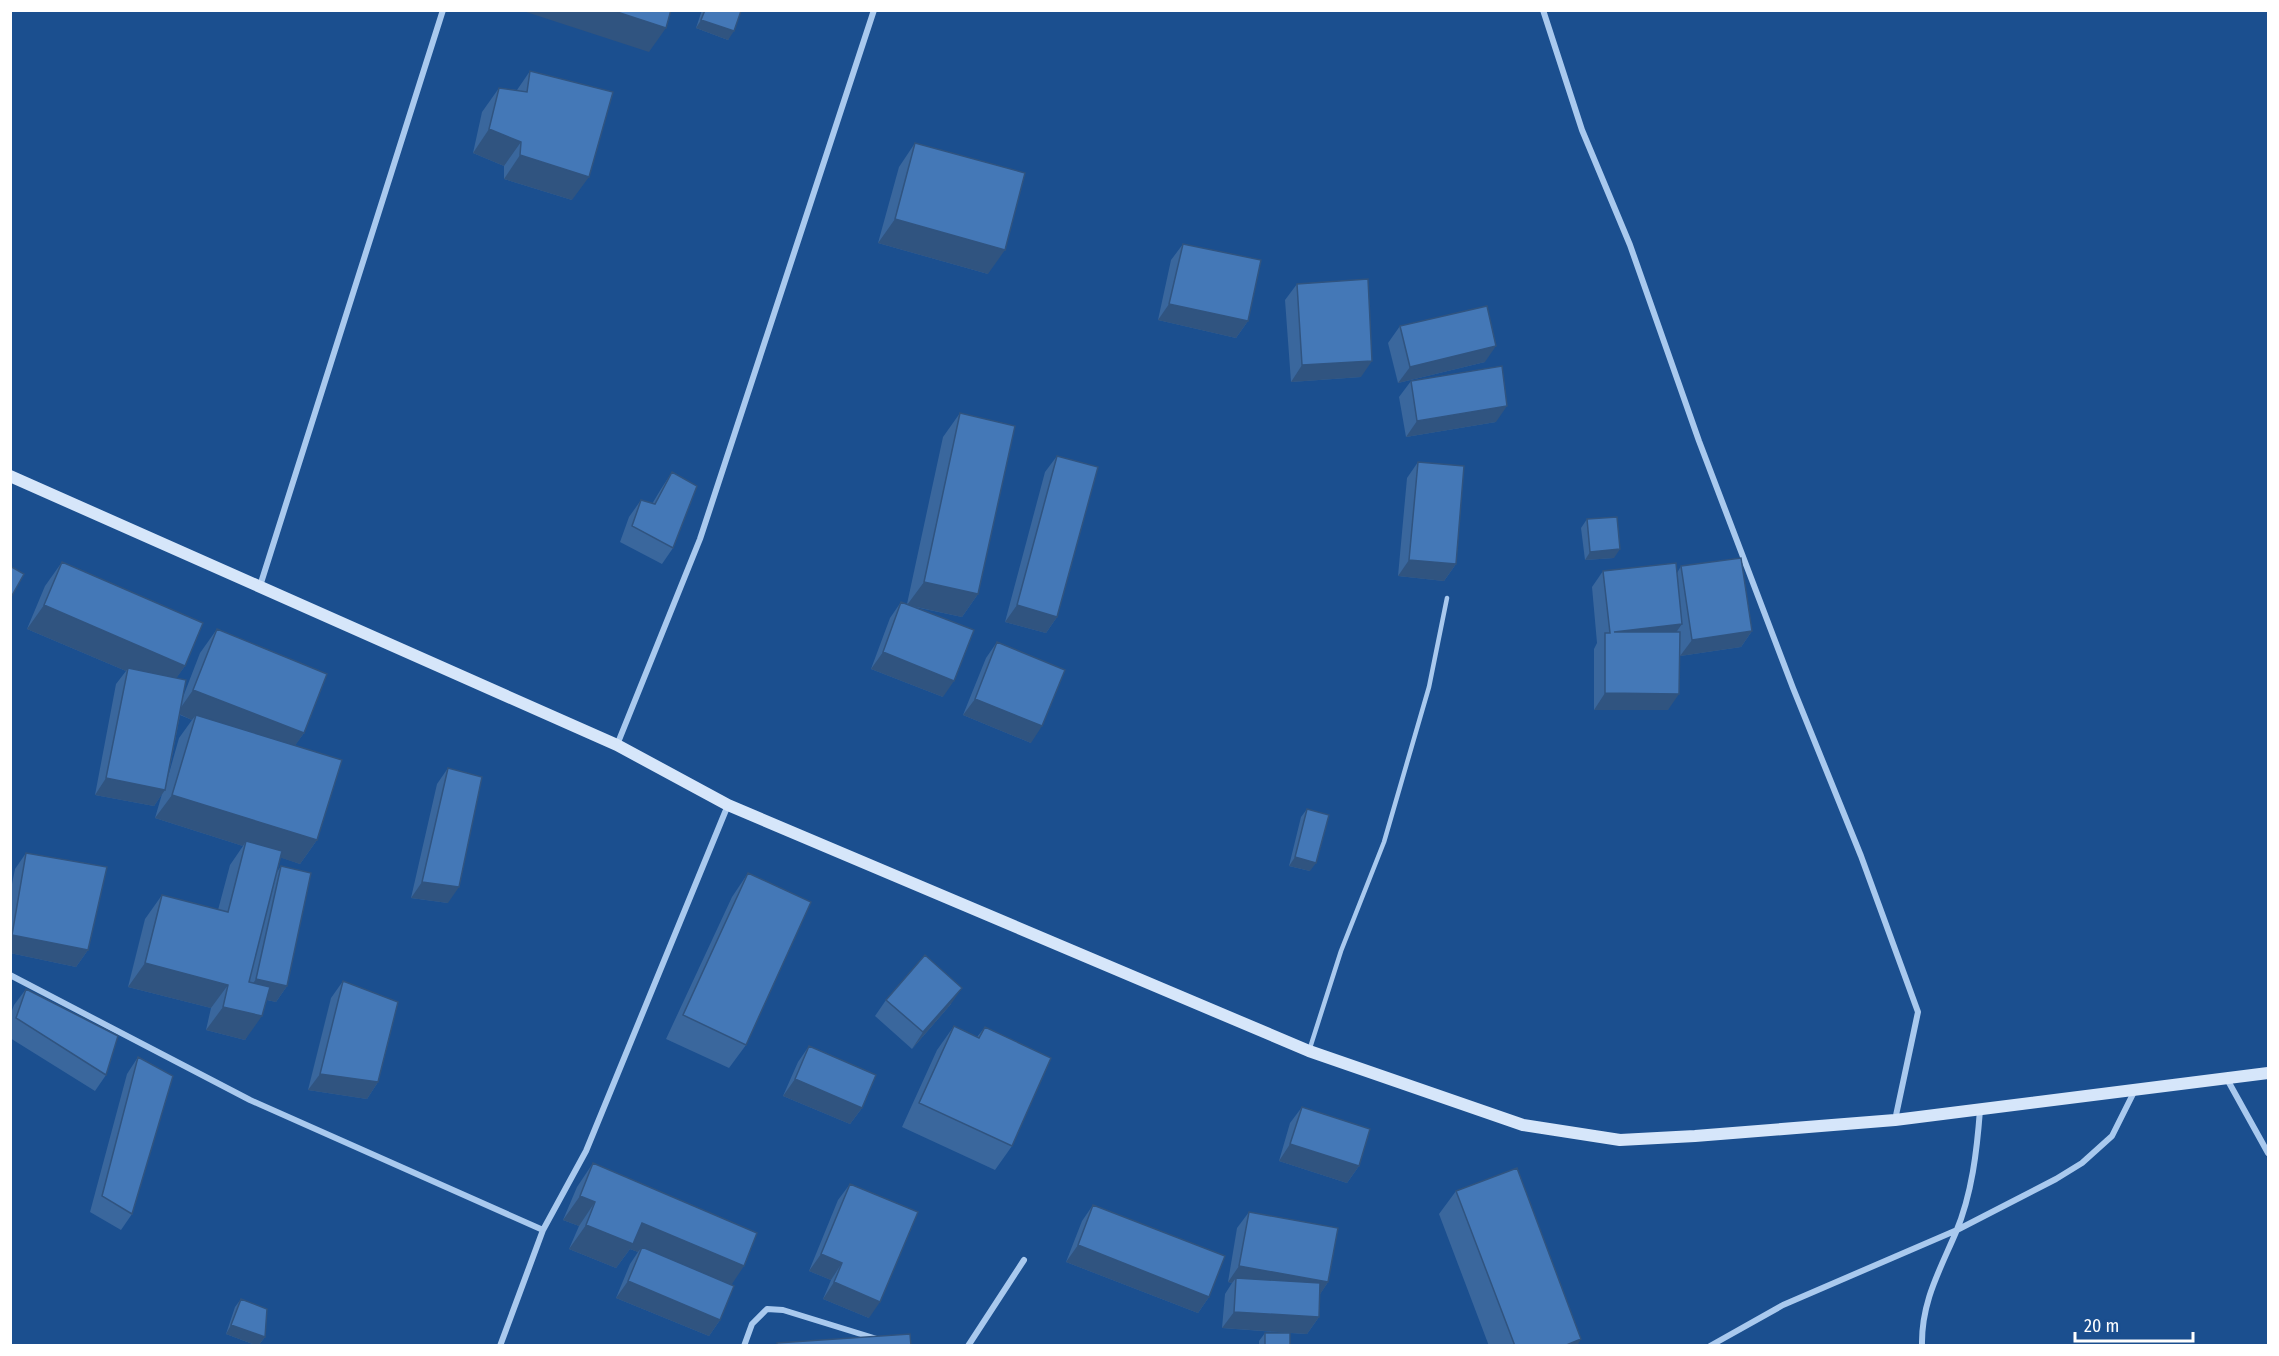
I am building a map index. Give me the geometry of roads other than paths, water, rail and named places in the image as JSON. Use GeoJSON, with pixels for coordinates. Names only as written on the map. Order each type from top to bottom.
{"type":"FeatureCollection","features":[{"type":"Feature","properties":{"kind":"street"},"geometry":{"type":"LineString","coordinates":[[260,586],[443,10]]}},
{"type":"Feature","properties":{"kind":"street"},"geometry":{"type":"LineString","coordinates":[[617,745],[700,539],[874,10]]}},
{"type":"Feature","properties":{"kind":"street"},"geometry":{"type":"LineString","coordinates":[[1543,10],[1582,130],[1630,245],[1699,441],[1793,688],[1861,856],[1918,1012],[1895,1120]]}},
{"type":"Feature","properties":{"kind":"street"},"geometry":{"type":"LineString","coordinates":[[10,476],[617,745],[728,805],[1309,1051],[1523,1125],[1620,1140],[1895,1120],[2268,1073]]}},
{"type":"Feature","properties":{"kind":"street"},"geometry":{"type":"LineString","coordinates":[[500,1346],[543,1230],[586,1151],[728,805]]}},
{"type":"Feature","properties":{"kind":"street"},"geometry":{"type":"LineString","coordinates":[[10,975],[250,1100],[543,1230]]}},
{"type":"Feature","properties":{"kind":"street"},"geometry":{"type":"LineString","coordinates":[[2226,1078],[2268,1153]]}},
{"type":"Feature","properties":{"kind":"street"},"geometry":{"type":"LineString","coordinates":[[1710,1346],[1783,1305],[1957,1230],[2082,1163],[2112,1136],[2136,1090]]}},
{"type":"Feature","properties":{"kind":"street"},"geometry":{"type":"LineString","coordinates":[[1922,1346],[1922,1327],[1937,1269],[1957,1230],[1976,1156],[1980,1110]]}},
{"type":"Feature","properties":{"kind":"street"},"geometry":{"type":"LineString","coordinates":[[968,1346],[1024,1260]]}},
{"type":"Feature","properties":{"kind":"street"},"geometry":{"type":"LineString","coordinates":[[744,1346],[752,1324],[767,1309],[783,1310],[885,1342]]}},
{"type":"Feature","properties":{"kind":"lane"},"geometry":{"type":"LineString","coordinates":[[1309,1051],[1341,951],[1384,842],[1429,687],[1447,598]]}}]}
